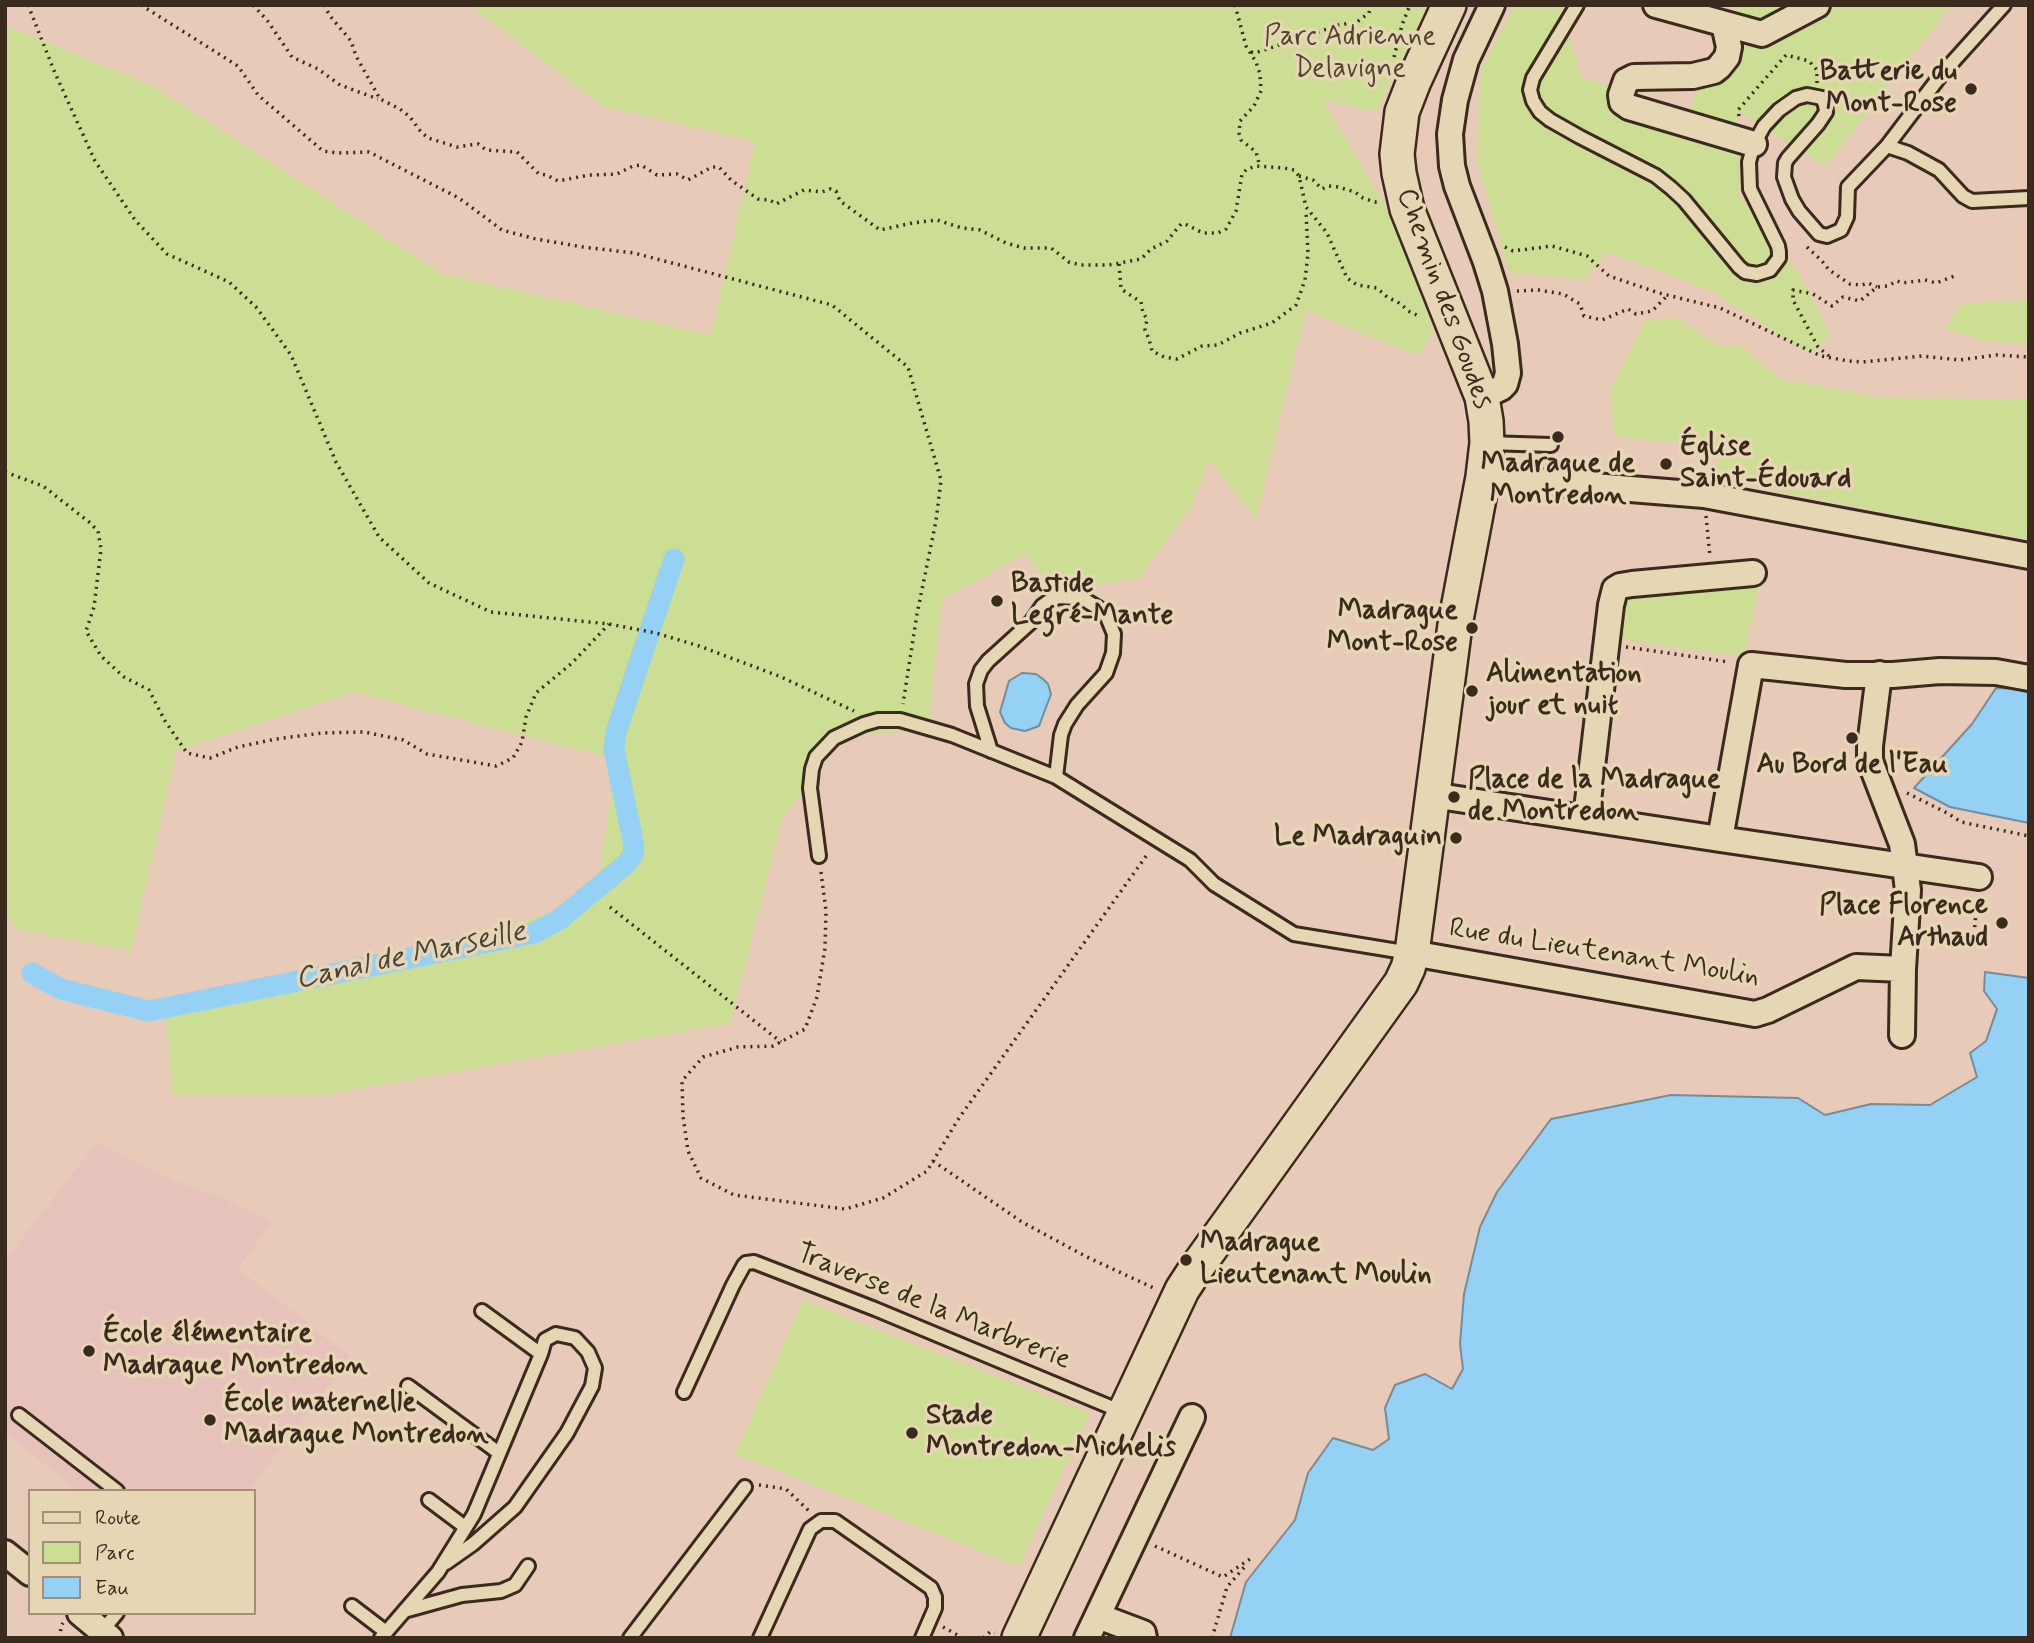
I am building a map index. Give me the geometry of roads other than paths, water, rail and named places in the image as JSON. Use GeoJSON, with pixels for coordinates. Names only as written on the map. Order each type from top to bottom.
{"type":"FeatureCollection","features":[{"type":"Feature","properties":{"kind":"street","name":"Chemin des Goudes"},"geometry":{"type":"LineString","coordinates":[[1019,1638],[1178,1299],[1197,1268],[1401,983],[1412,953],[1455,625],[1483,477],[1486,443],[1482,397],[1403,196],[1397,154],[1402,113],[1449,5]]}},
{"type":"Feature","properties":{"kind":"street"},"geometry":{"type":"LineString","coordinates":[[1482,397],[1501,388],[1508,373],[1505,344],[1494,291],[1452,166],[1450,134],[1463,71],[1492,5]]}},
{"type":"Feature","properties":{"kind":"street"},"geometry":{"type":"LineString","coordinates":[[1656,5],[1762,34],[1817,5]]}},
{"type":"Feature","properties":{"kind":"street"},"geometry":{"type":"LineString","coordinates":[[1724,23],[1729,47],[1727,57],[1720,67],[1693,76],[1634,77],[1626,81],[1621,95],[1622,102],[1629,107],[1759,135]]}},
{"type":"Feature","properties":{"kind":"street"},"geometry":{"type":"LineString","coordinates":[[1483,477],[1704,495],[2029,556]]}},
{"type":"Feature","properties":{"kind":"street"},"geometry":{"type":"LineString","coordinates":[[1586,818],[1615,589],[1626,584],[1753,573]]}},
{"type":"Feature","properties":{"kind":"street"},"geometry":{"type":"LineString","coordinates":[[1720,839],[1751,665],[1835,674],[1996,672],[2029,678]]}},
{"type":"Feature","properties":{"kind":"street"},"geometry":{"type":"LineString","coordinates":[[1879,674],[1870,754],[1872,769],[1905,852],[1908,890],[1902,1035]]}},
{"type":"Feature","properties":{"kind":"street"},"geometry":{"type":"LineString","coordinates":[[1432,794],[1979,877]]}},
{"type":"Feature","properties":{"kind":"street","name":"Rue du Lieutenant Moulin"},"geometry":{"type":"LineString","coordinates":[[1412,953],[1748,1013],[1768,1010],[1856,967],[1903,969]]}},
{"type":"Feature","properties":{"kind":"street"},"geometry":{"type":"LineString","coordinates":[[1144,1638],[1143,1633],[1092,1627],[1192,1418]]}},
{"type":"Feature","properties":{"kind":"street"},"geometry":{"type":"LineString","coordinates":[[5,1553],[28,1571]]}},
{"type":"Feature","properties":{"kind":"street"},"geometry":{"type":"LineString","coordinates":[[73,1616],[110,1627]]}},
{"type":"Feature","properties":{"kind":"lane"},"geometry":{"type":"LineString","coordinates":[[1577,5],[1533,78],[1530,90],[1536,106],[1559,125],[1656,176],[1684,200],[1739,267],[1745,272],[1757,274],[1770,270],[1779,258],[1779,252],[1750,189],[1749,162],[1759,135],[1779,110],[1796,98],[1807,95],[1818,96],[1824,101],[1823,118],[1788,158],[1784,169],[1792,199],[1819,234],[1827,236],[1841,230],[1847,217],[1848,187],[1887,146],[1941,75],[2004,5]]}},
{"type":"Feature","properties":{"kind":"lane"},"geometry":{"type":"LineString","coordinates":[[1887,146],[1908,153],[1939,170],[1963,196],[1972,201],[2029,198]]}},
{"type":"Feature","properties":{"kind":"lane"},"geometry":{"type":"LineString","coordinates":[[1486,443],[1551,445]]}},
{"type":"Feature","properties":{"kind":"lane"},"geometry":{"type":"LineString","coordinates":[[991,751],[977,706],[976,684],[981,670],[1049,601],[1059,597],[1085,600],[1107,617],[1114,634],[1113,653],[1106,673],[1077,705],[1065,724],[1060,735],[1056,777]]}},
{"type":"Feature","properties":{"kind":"lane"},"geometry":{"type":"LineString","coordinates":[[820,856],[810,788],[816,757],[834,738],[863,724],[878,720],[900,720],[951,735],[1056,777],[1197,865],[1214,884],[1294,934],[1412,953]]}},
{"type":"Feature","properties":{"kind":"lane","name":"Traverse de la Marbrerie"},"geometry":{"type":"LineString","coordinates":[[684,1392],[733,1285],[746,1263],[757,1262],[1125,1413]]}},
{"type":"Feature","properties":{"kind":"lane"},"geometry":{"type":"LineString","coordinates":[[482,1311],[541,1354]]}},
{"type":"Feature","properties":{"kind":"lane"},"geometry":{"type":"LineString","coordinates":[[352,1606],[383,1635],[404,1611],[442,1565],[474,1514],[545,1340],[556,1334],[575,1338],[588,1352],[595,1368],[592,1386],[567,1433],[515,1507],[473,1544],[442,1565]]}},
{"type":"Feature","properties":{"kind":"lane"},"geometry":{"type":"LineString","coordinates":[[408,1386],[499,1453]]}},
{"type":"Feature","properties":{"kind":"lane"},"geometry":{"type":"LineString","coordinates":[[19,1415],[114,1489]]}},
{"type":"Feature","properties":{"kind":"lane"},"geometry":{"type":"LineString","coordinates":[[630,1638],[745,1488]]}},
{"type":"Feature","properties":{"kind":"lane"},"geometry":{"type":"LineString","coordinates":[[429,1500],[466,1527]]}},
{"type":"Feature","properties":{"kind":"lane"},"geometry":{"type":"LineString","coordinates":[[760,1638],[810,1529],[821,1521],[835,1521],[931,1588],[935,1597],[935,1608],[922,1638]]}},
{"type":"Feature","properties":{"kind":"lane"},"geometry":{"type":"LineString","coordinates":[[404,1611],[462,1595],[501,1591],[515,1585],[528,1566]]}},
{"type":"Feature","properties":{"kind":"water"},"geometry":{"type":"Polygon","coordinates":[[[1022,673],[1036,674],[1043,679],[1051,694],[1039,726],[1025,731],[1011,728],[1005,723],[1000,712],[1009,681],[1022,673]]]}},
{"type":"Feature","properties":{"kind":"water"},"geometry":{"type":"Polygon","coordinates":[[[1996,688],[2029,689],[2029,823],[1950,807],[1914,788],[1972,724],[1996,688]]]}},
{"type":"Feature","properties":{"kind":"water"},"geometry":{"type":"Polygon","coordinates":[[[1985,972],[2029,978],[2029,1638],[1230,1638],[1246,1582],[1295,1520],[1308,1473],[1333,1438],[1373,1450],[1389,1439],[1385,1408],[1395,1385],[1425,1374],[1452,1389],[1463,1369],[1460,1344],[1464,1294],[1480,1227],[1497,1192],[1551,1119],[1671,1095],[1798,1098],[1825,1115],[1871,1104],[1930,1105],[1977,1077],[1970,1053],[1986,1041],[1997,1009],[1984,991],[1985,972]]]}},
{"type":"Feature","properties":{"kind":"waterway","name":"Canal de Marseille"},"geometry":{"type":"LineString","coordinates":[[32,973],[61,989],[149,1011],[534,933],[560,919],[627,863],[633,854],[634,846],[614,749],[616,732],[674,559]]}},
{"type":"Feature","properties":{"kind":"place","name":"Batterie du Mont-Rose"},"geometry":{"type":"Point","coordinates":[1971,89]}},
{"type":"Feature","properties":{"kind":"place","name":"Madrague de Montredon"},"geometry":{"type":"Point","coordinates":[1558,437]}},
{"type":"Feature","properties":{"kind":"place","name":"Église Saint-Édouard"},"geometry":{"type":"Point","coordinates":[1666,464]}},
{"type":"Feature","properties":{"kind":"place","name":"Bastide Legré-Mante"},"geometry":{"type":"Point","coordinates":[997,601]}},
{"type":"Feature","properties":{"kind":"place","name":"Madrague Mont-Rose"},"geometry":{"type":"Point","coordinates":[1472,628]}},
{"type":"Feature","properties":{"kind":"place","name":"Alimentation jour et nuit"},"geometry":{"type":"Point","coordinates":[1472,691]}},
{"type":"Feature","properties":{"kind":"place","name":"Au Bord de l'Eau"},"geometry":{"type":"Point","coordinates":[1852,738]}},
{"type":"Feature","properties":{"kind":"place","name":"Place de la Madrague de Montredon"},"geometry":{"type":"Point","coordinates":[1454,797]}},
{"type":"Feature","properties":{"kind":"place","name":"Le Madraguin"},"geometry":{"type":"Point","coordinates":[1456,838]}},
{"type":"Feature","properties":{"kind":"place","name":"Place Florence Arthaud"},"geometry":{"type":"Point","coordinates":[2002,923]}},
{"type":"Feature","properties":{"kind":"place","name":"Madrague Lieutenant Moulin"},"geometry":{"type":"Point","coordinates":[1186,1260]}},
{"type":"Feature","properties":{"kind":"place","name":"École élémentaire Madrague Montredon"},"geometry":{"type":"Point","coordinates":[89,1351]}},
{"type":"Feature","properties":{"kind":"place","name":"École maternelle Madrague Montredon"},"geometry":{"type":"Point","coordinates":[210,1420]}},
{"type":"Feature","properties":{"kind":"place","name":"Stade Montredon-Michelis"},"geometry":{"type":"Point","coordinates":[912,1433]}},
{"type":"Feature","properties":{"kind":"park label","name":"Parc Adrienne Delavigne"},"geometry":{"type":"Point","coordinates":[1350,54]}}]}
